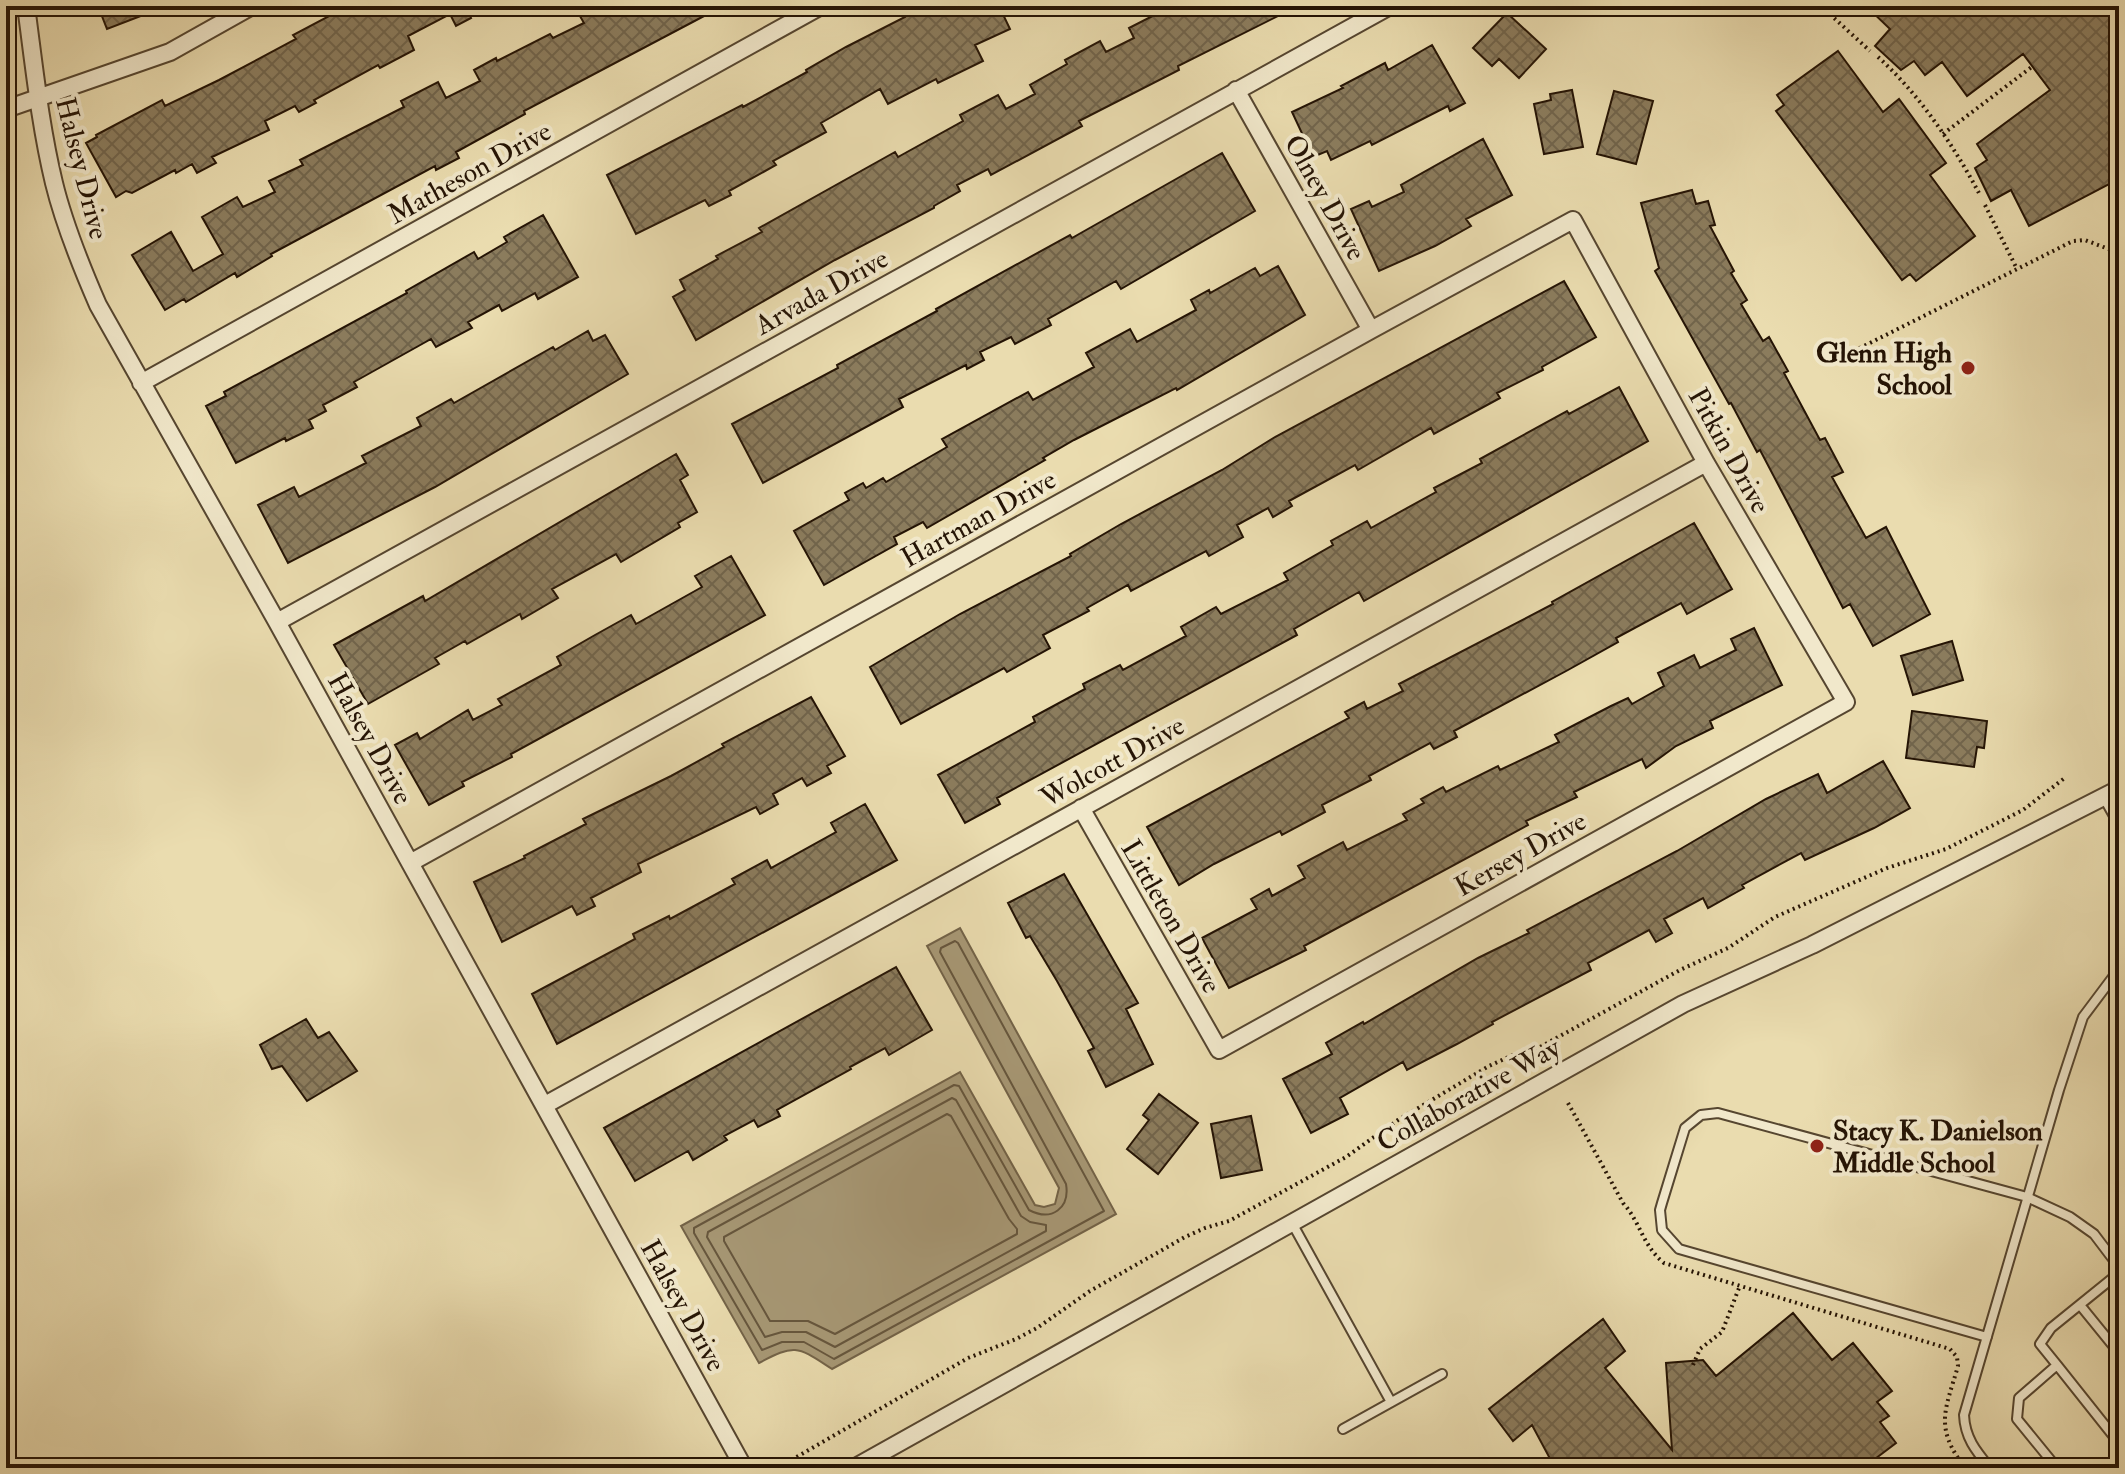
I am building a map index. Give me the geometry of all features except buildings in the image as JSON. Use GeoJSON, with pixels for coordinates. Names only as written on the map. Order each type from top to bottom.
{"type":"FeatureCollection","features":[{"type":"Feature","properties":{"kind":"street","name":"Halsey Drive"},"geometry":{"type":"LineString","coordinates":[[26,6],[54,185],[98,305],[277,622],[744,1468]]}},
{"type":"Feature","properties":{"kind":"street"},"geometry":{"type":"LineString","coordinates":[[6,109],[170,52],[252,6]]}},
{"type":"Feature","properties":{"kind":"street","name":"Matheson Drive"},"geometry":{"type":"LineString","coordinates":[[141,383],[821,6]]}},
{"type":"Feature","properties":{"kind":"street","name":"Arvada Drive"},"geometry":{"type":"LineString","coordinates":[[277,622],[1390,6]]}},
{"type":"Feature","properties":{"kind":"street","name":"Olney Drive"},"geometry":{"type":"LineString","coordinates":[[1236,90],[1371,330]]}},
{"type":"Feature","properties":{"kind":"street","name":"Hartman Drive"},"geometry":{"type":"LineString","coordinates":[[410,863],[1573,220]]}},
{"type":"Feature","properties":{"kind":"street","name":"Pitkin Drive"},"geometry":{"type":"LineString","coordinates":[[1573,220],[1706,463],[1846,702]]}},
{"type":"Feature","properties":{"kind":"street","name":"Wolcott Drive"},"geometry":{"type":"LineString","coordinates":[[545,1105],[1706,463]]}},
{"type":"Feature","properties":{"kind":"street","name":"Kersey Drive"},"geometry":{"type":"LineString","coordinates":[[1219,1050],[1846,702]]}},
{"type":"Feature","properties":{"kind":"street","name":"Collaborative Way"},"geometry":{"type":"LineString","coordinates":[[854,1468],[1683,1004],[1812,945],[2112,794]]}},
{"type":"Feature","properties":{"kind":"street","name":"Littleton Drive"},"geometry":{"type":"LineString","coordinates":[[1081,808],[1219,1050]]}},
{"type":"Feature","properties":{"kind":"lane"},"geometry":{"type":"LineString","coordinates":[[2112,794],[2119,825]]}},
{"type":"Feature","properties":{"kind":"lane"},"geometry":{"type":"LineString","coordinates":[[1990,1468],[1964,1431],[1964,1415],[2083,1017],[2119,969]]}},
{"type":"Feature","properties":{"kind":"lane"},"geometry":{"type":"LineString","coordinates":[[1987,1337],[1679,1249],[1662,1230],[1662,1203],[1685,1128],[1701,1115],[1718,1113],[2027,1197],[2070,1217],[2094,1234],[2119,1270],[2051,1328],[2040,1344],[2119,1443]]}},
{"type":"Feature","properties":{"kind":"lane"},"geometry":{"type":"LineString","coordinates":[[1292,1223],[1391,1402]]}},
{"type":"Feature","properties":{"kind":"lane"},"geometry":{"type":"LineString","coordinates":[[2080,1305],[2119,1353]]}},
{"type":"Feature","properties":{"kind":"lane"},"geometry":{"type":"LineString","coordinates":[[2057,1365],[2019,1398],[2017,1419],[2057,1468]]}},
{"type":"Feature","properties":{"kind":"lane"},"geometry":{"type":"LineString","coordinates":[[1343,1429],[1442,1374]]}},
{"type":"Feature","properties":{"kind":"path"},"geometry":{"type":"LineString","coordinates":[[1821,6],[1870,51]]}},
{"type":"Feature","properties":{"kind":"path"},"geometry":{"type":"LineString","coordinates":[[1878,57],[1898,75],[1943,134],[1980,195]]}},
{"type":"Feature","properties":{"kind":"path"},"geometry":{"type":"LineString","coordinates":[[1943,134],[2033,66]]}},
{"type":"Feature","properties":{"kind":"path"},"geometry":{"type":"LineString","coordinates":[[1985,205],[2017,269]]}},
{"type":"Feature","properties":{"kind":"path"},"geometry":{"type":"LineString","coordinates":[[1854,351],[2079,239],[2119,253]]}},
{"type":"Feature","properties":{"kind":"path"},"geometry":{"type":"LineString","coordinates":[[781,1466],[968,1358],[1016,1339],[1047,1322],[1090,1291],[1185,1237],[1229,1221],[1346,1157],[1398,1120],[1489,1066],[1540,1047],[1680,970],[1728,948],[1775,917],[1887,868],[1927,856],[1972,836],[2023,810],[2066,777]]}},
{"type":"Feature","properties":{"kind":"path"},"geometry":{"type":"LineString","coordinates":[[1693,1365],[1700,1349],[1722,1332],[1739,1288]]}},
{"type":"Feature","properties":{"kind":"water"},"geometry":{"type":"Polygon","coordinates":[[[960,928],[1116,1214],[832,1369],[797,1350],[781,1352],[759,1363],[681,1226],[960,1072],[1035,1205],[1044,1207],[1055,1204],[1059,1188],[927,946],[960,928]]]}},
{"type":"Feature","properties":{"kind":"place","name":"Glenn High School"},"geometry":{"type":"Point","coordinates":[1968,368]}},
{"type":"Feature","properties":{"kind":"place","name":"Stacy K. Danielson Middle School"},"geometry":{"type":"Point","coordinates":[1817,1146]}}]}
